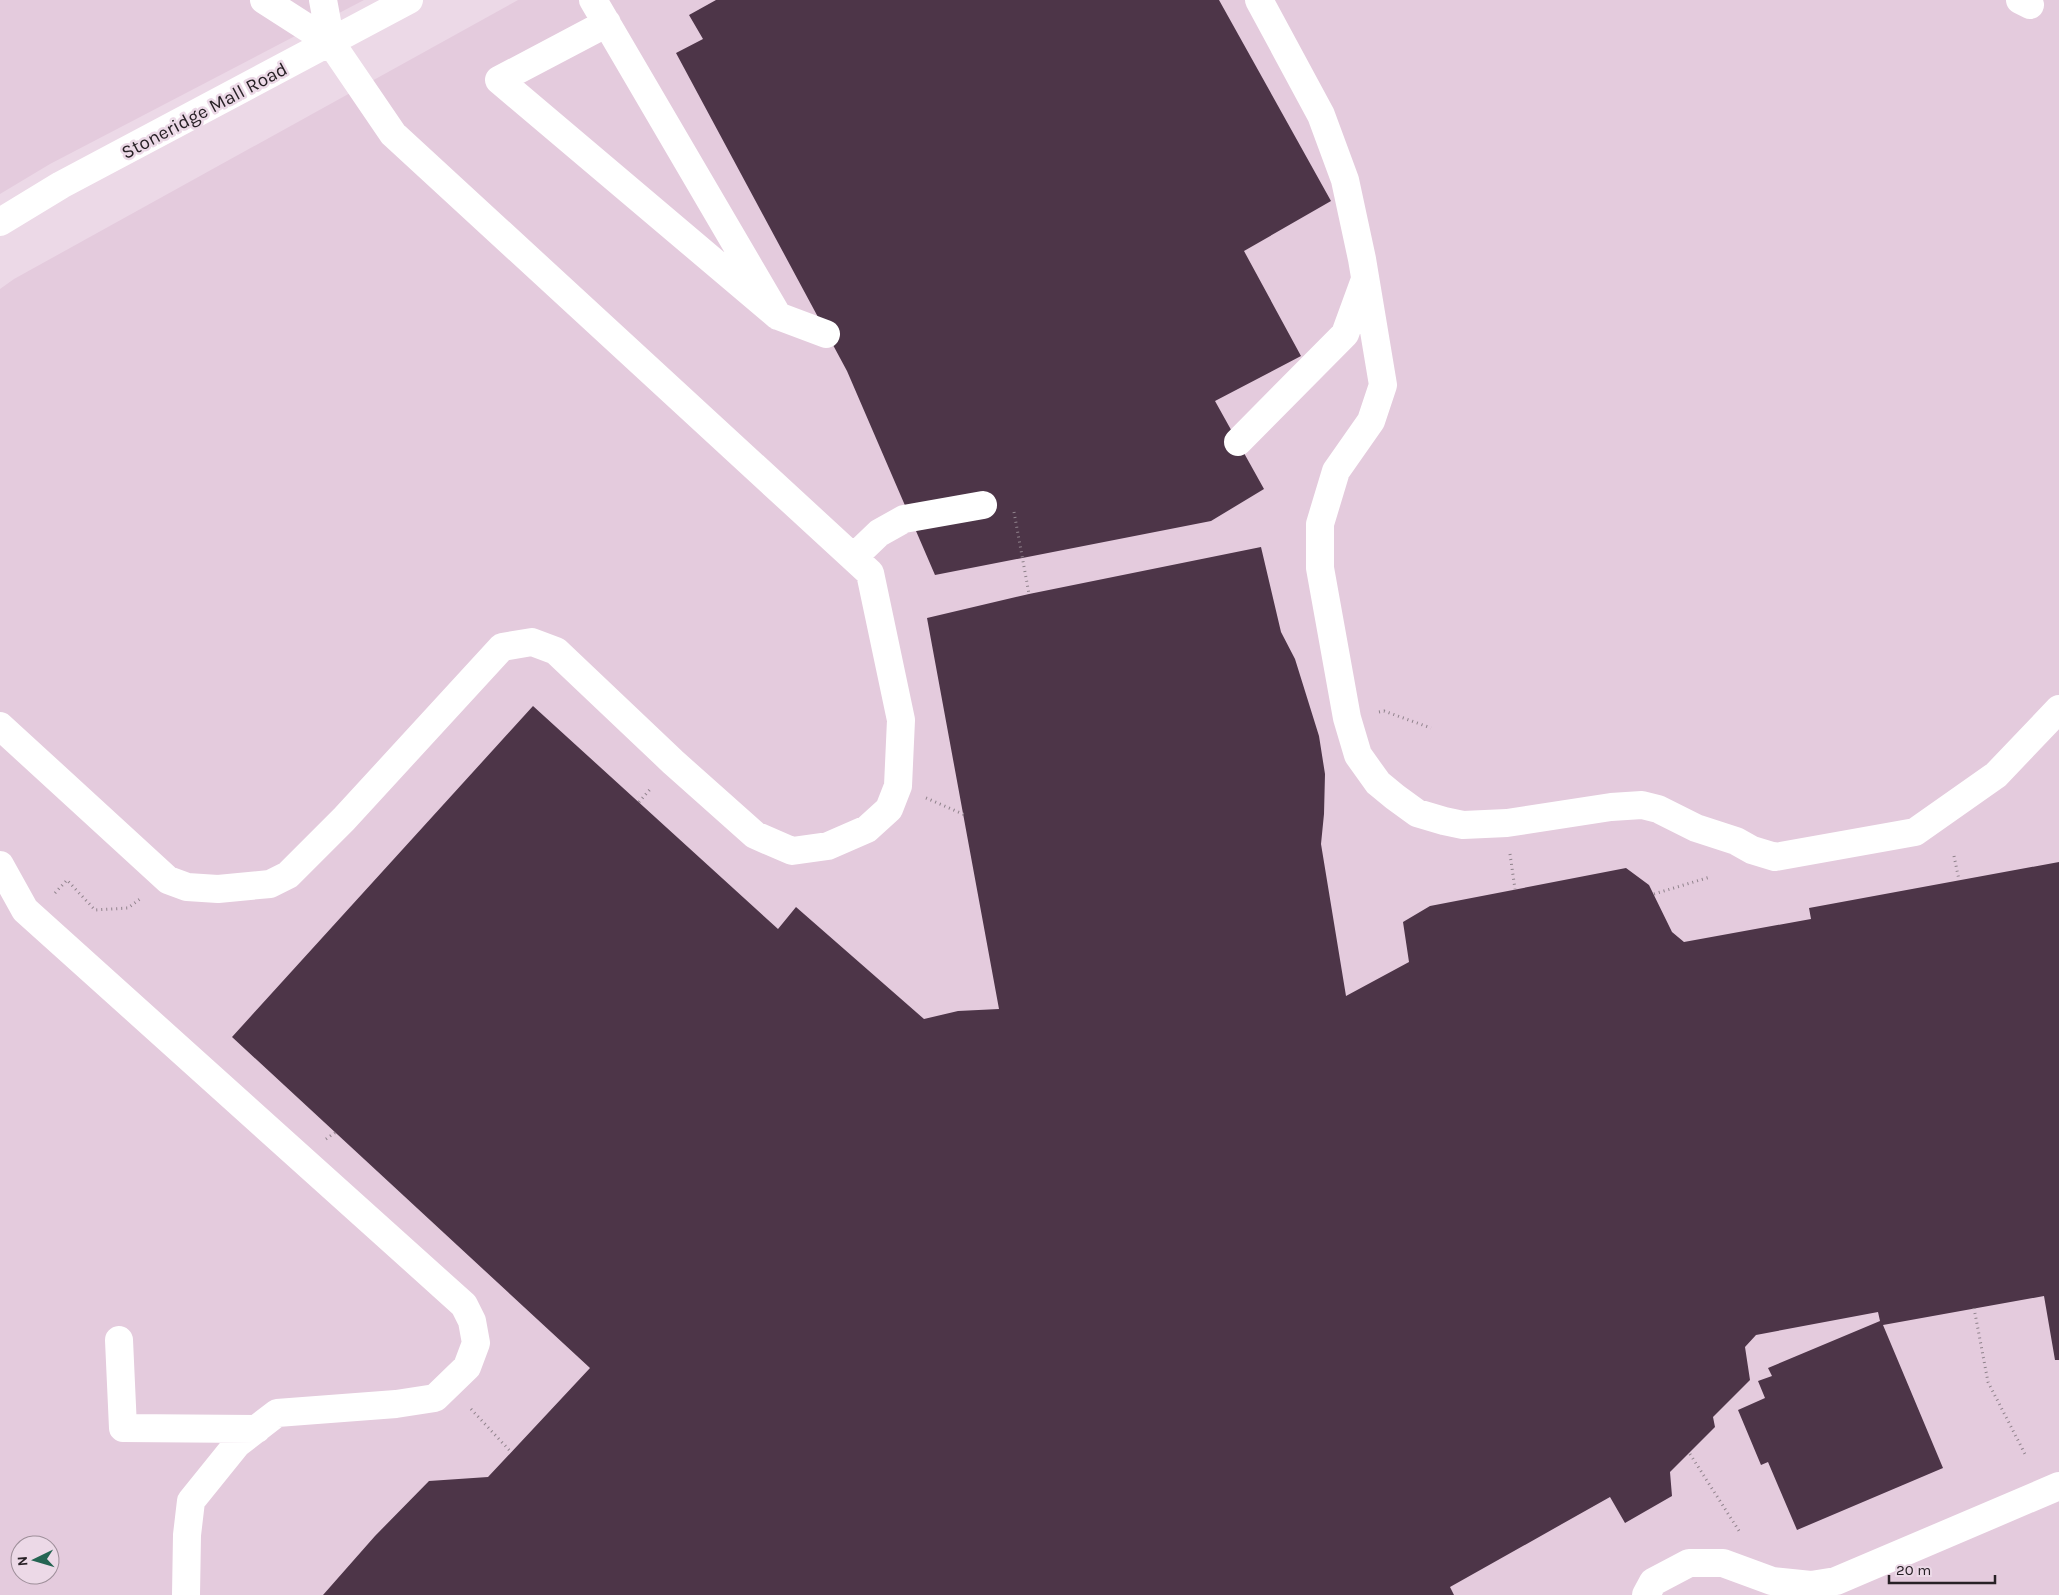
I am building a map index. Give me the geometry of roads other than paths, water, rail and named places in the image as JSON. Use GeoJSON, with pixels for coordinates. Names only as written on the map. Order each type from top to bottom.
{"type":"FeatureCollection","features":[{"type":"Feature","properties":{"kind":"street"},"geometry":{"type":"LineString","coordinates":[[0,726],[168,880],[187,887],[218,889],[270,884],[288,875],[350,812],[502,647],[532,642],[556,651],[673,762],[755,835],[792,850],[828,846],[867,829],[889,809],[898,786],[900,720],[870,573],[393,134],[331,43],[264,0]]}},
{"type":"Feature","properties":{"kind":"street"},"geometry":{"type":"LineString","coordinates":[[324,0],[331,43]]}},
{"type":"Feature","properties":{"kind":"street","name":"Stoneridge Mall Road"},"geometry":{"type":"LineString","coordinates":[[0,222],[61,185],[409,0]]}},
{"type":"Feature","properties":{"kind":"street"},"geometry":{"type":"LineString","coordinates":[[593,0],[778,316]]}},
{"type":"Feature","properties":{"kind":"street"},"geometry":{"type":"LineString","coordinates":[[1259,0],[1321,115],[1345,180],[1383,385],[1371,421],[1336,471],[1320,524],[1320,568],[1348,718],[1358,755],[1378,783],[1417,813],[1463,825],[1506,823],[1611,807],[1642,805],[1658,809],[1696,828],[1736,841],[1752,850],[1775,857],[1915,832],[1996,775],[2059,709]]}},
{"type":"Feature","properties":{"kind":"street"},"geometry":{"type":"LineString","coordinates":[[607,24],[499,80],[778,316],[826,334]]}},
{"type":"Feature","properties":{"kind":"street"},"geometry":{"type":"LineString","coordinates":[[1238,442],[1345,334],[1365,281]]}},
{"type":"Feature","properties":{"kind":"street"},"geometry":{"type":"LineString","coordinates":[[854,557],[880,533],[904,519],[983,505]]}},
{"type":"Feature","properties":{"kind":"street"},"geometry":{"type":"LineString","coordinates":[[0,865],[25,910],[464,1305],[472,1321],[476,1343],[467,1368],[435,1398],[396,1404],[277,1413],[237,1444],[191,1501],[187,1534],[186,1595]]}},
{"type":"Feature","properties":{"kind":"street"},"geometry":{"type":"LineString","coordinates":[[119,1340],[123,1428],[257,1429]]}},
{"type":"Feature","properties":{"kind":"street"},"geometry":{"type":"LineString","coordinates":[[1646,1595],[1653,1582],[1689,1563],[1723,1563],[1772,1581],[1811,1585],[1836,1581],[2059,1486]]}}]}
